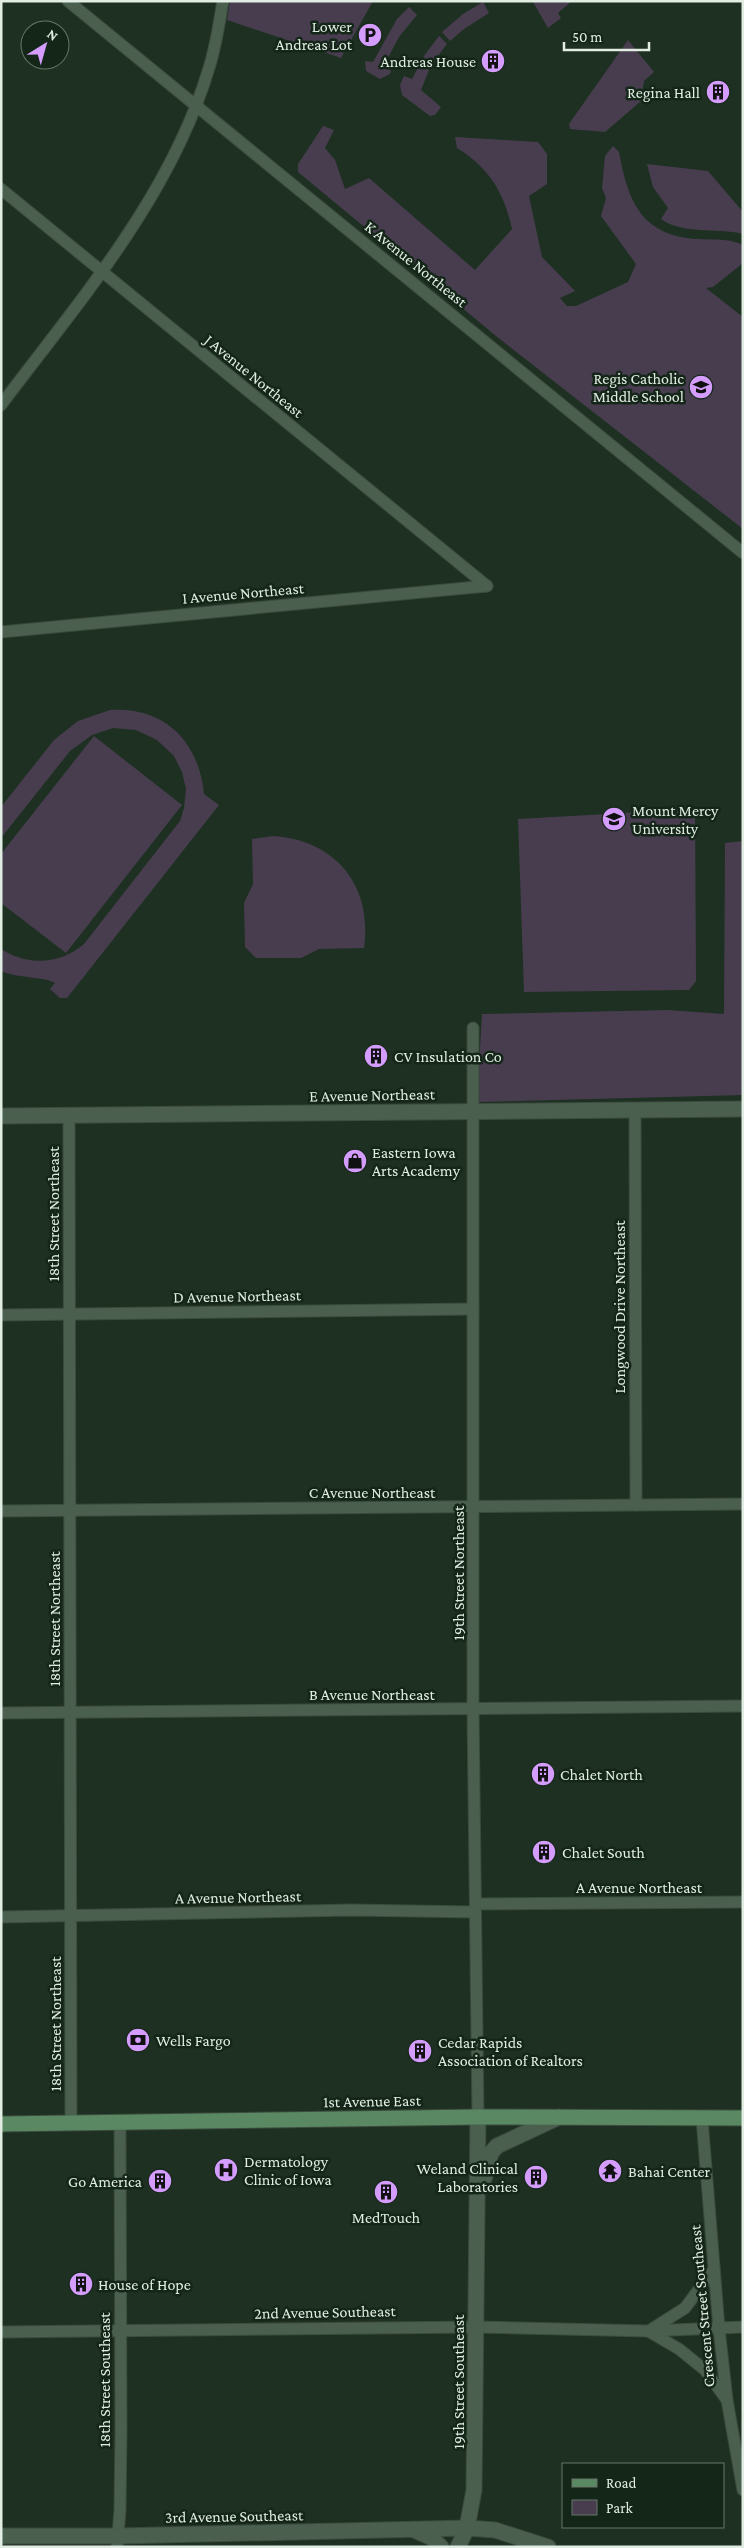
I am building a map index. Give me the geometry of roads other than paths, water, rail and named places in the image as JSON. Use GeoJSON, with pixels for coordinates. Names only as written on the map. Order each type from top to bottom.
{"type":"FeatureCollection","features":[{"type":"Feature","properties":{"kind":"main road","name":"E Avenue Northeast"},"geometry":{"type":"LineString","coordinates":[[1,1116],[743,1109]]}},
{"type":"Feature","properties":{"kind":"main road","name":"1st Avenue East"},"geometry":{"type":"LineString","coordinates":[[1,2124],[560,2116],[743,2118]]}},
{"type":"Feature","properties":{"kind":"main road","name":"19th Street Southeast"},"geometry":{"type":"LineString","coordinates":[[476,2214],[493,2149],[518,2135],[560,2116]]}},
{"type":"Feature","properties":{"kind":"main road","name":"19th Street Southeast"},"geometry":{"type":"LineString","coordinates":[[458,2547],[467,2528],[474,2490],[478,2117]]}},
{"type":"Feature","properties":{"kind":"main road","name":"3rd Avenue Southeast"},"geometry":{"type":"LineString","coordinates":[[1,2536],[118,2541],[467,2528],[494,2530],[548,2547]]}},
{"type":"Feature","properties":{"kind":"main road"},"geometry":{"type":"LineString","coordinates":[[410,2529],[432,2538],[441,2547]]}},
{"type":"Feature","properties":{"kind":"street","name":"K Avenue Northeast"},"geometry":{"type":"LineString","coordinates":[[68,1],[743,552]]}},
{"type":"Feature","properties":{"kind":"street"},"geometry":{"type":"LineString","coordinates":[[1,405],[102,271],[132,229],[155,191],[181,142],[210,68],[223,1]]}},
{"type":"Feature","properties":{"kind":"street","name":"J Avenue Northeast"},"geometry":{"type":"LineString","coordinates":[[1,188],[488,586]]}},
{"type":"Feature","properties":{"kind":"street","name":"I Avenue Northeast"},"geometry":{"type":"LineString","coordinates":[[1,632],[488,586]]}},
{"type":"Feature","properties":{"kind":"street","name":"19th Street Northeast"},"geometry":{"type":"LineString","coordinates":[[473,1028],[475,1507],[473,1709],[478,2117]]}},
{"type":"Feature","properties":{"kind":"street","name":"Longwood Drive Northeast"},"geometry":{"type":"LineString","coordinates":[[634,1109],[636,1505]]}},
{"type":"Feature","properties":{"kind":"street","name":"18th Street Northeast"},"geometry":{"type":"LineString","coordinates":[[69,1115],[71,2123]]}},
{"type":"Feature","properties":{"kind":"street","name":"D Avenue Northeast"},"geometry":{"type":"LineString","coordinates":[[1,1315],[474,1309]]}},
{"type":"Feature","properties":{"kind":"street","name":"C Avenue Northeast"},"geometry":{"type":"LineString","coordinates":[[1,1511],[743,1504]]}},
{"type":"Feature","properties":{"kind":"street","name":"B Avenue Northeast"},"geometry":{"type":"LineString","coordinates":[[1,1714],[743,1706]]}},
{"type":"Feature","properties":{"kind":"street","name":"A Avenue Northeast"},"geometry":{"type":"LineString","coordinates":[[1,1917],[743,1902]]}},
{"type":"Feature","properties":{"kind":"street","name":"Crescent Street Southeast"},"geometry":{"type":"LineString","coordinates":[[702,2119],[719,2328],[727,2400],[743,2490]]}},
{"type":"Feature","properties":{"kind":"street","name":"18th Street Southeast"},"geometry":{"type":"LineString","coordinates":[[118,2541],[120,2122]]}},
{"type":"Feature","properties":{"kind":"street","name":"2nd Avenue Southeast"},"geometry":{"type":"LineString","coordinates":[[648,2331],[673,2318],[685,2308],[714,2269]]}},
{"type":"Feature","properties":{"kind":"street","name":"2nd Avenue Southeast"},"geometry":{"type":"LineString","coordinates":[[1,2332],[477,2327],[648,2331],[743,2327]]}},
{"type":"Feature","properties":{"kind":"street","name":"2nd Avenue Southeast"},"geometry":{"type":"LineString","coordinates":[[648,2331],[679,2349],[705,2370],[727,2400]]}},
{"type":"Feature","properties":{"kind":"place","name":"Lower Andreas Lot"},"geometry":{"type":"Point","coordinates":[370,35]}},
{"type":"Feature","properties":{"kind":"place","name":"Andreas House"},"geometry":{"type":"Point","coordinates":[493,61]}},
{"type":"Feature","properties":{"kind":"place","name":"Regina Hall"},"geometry":{"type":"Point","coordinates":[718,92]}},
{"type":"Feature","properties":{"kind":"place","name":"Regis Catholic Middle School"},"geometry":{"type":"Point","coordinates":[701,387]}},
{"type":"Feature","properties":{"kind":"place","name":"Mount Mercy University"},"geometry":{"type":"Point","coordinates":[614,819]}},
{"type":"Feature","properties":{"kind":"place","name":"CV Insulation Co"},"geometry":{"type":"Point","coordinates":[376,1056]}},
{"type":"Feature","properties":{"kind":"place","name":"Eastern Iowa Arts Academy"},"geometry":{"type":"Point","coordinates":[355,1161]}},
{"type":"Feature","properties":{"kind":"place","name":"Chalet North"},"geometry":{"type":"Point","coordinates":[543,1774]}},
{"type":"Feature","properties":{"kind":"place","name":"Chalet South"},"geometry":{"type":"Point","coordinates":[544,1852]}},
{"type":"Feature","properties":{"kind":"place","name":"Wells Fargo"},"geometry":{"type":"Point","coordinates":[138,2040]}},
{"type":"Feature","properties":{"kind":"place","name":"Cedar Rapids Association of Realtors"},"geometry":{"type":"Point","coordinates":[420,2051]}},
{"type":"Feature","properties":{"kind":"place","name":"Dermatology Clinic of Iowa"},"geometry":{"type":"Point","coordinates":[226,2170]}},
{"type":"Feature","properties":{"kind":"place","name":"Bahai Center"},"geometry":{"type":"Point","coordinates":[610,2171]}},
{"type":"Feature","properties":{"kind":"place","name":"Weland Clinical Laboratories"},"geometry":{"type":"Point","coordinates":[536,2177]}},
{"type":"Feature","properties":{"kind":"place","name":"Go America"},"geometry":{"type":"Point","coordinates":[160,2181]}},
{"type":"Feature","properties":{"kind":"place","name":"MedTouch"},"geometry":{"type":"Point","coordinates":[386,2192]}},
{"type":"Feature","properties":{"kind":"place","name":"House of Hope"},"geometry":{"type":"Point","coordinates":[81,2284]}}]}
